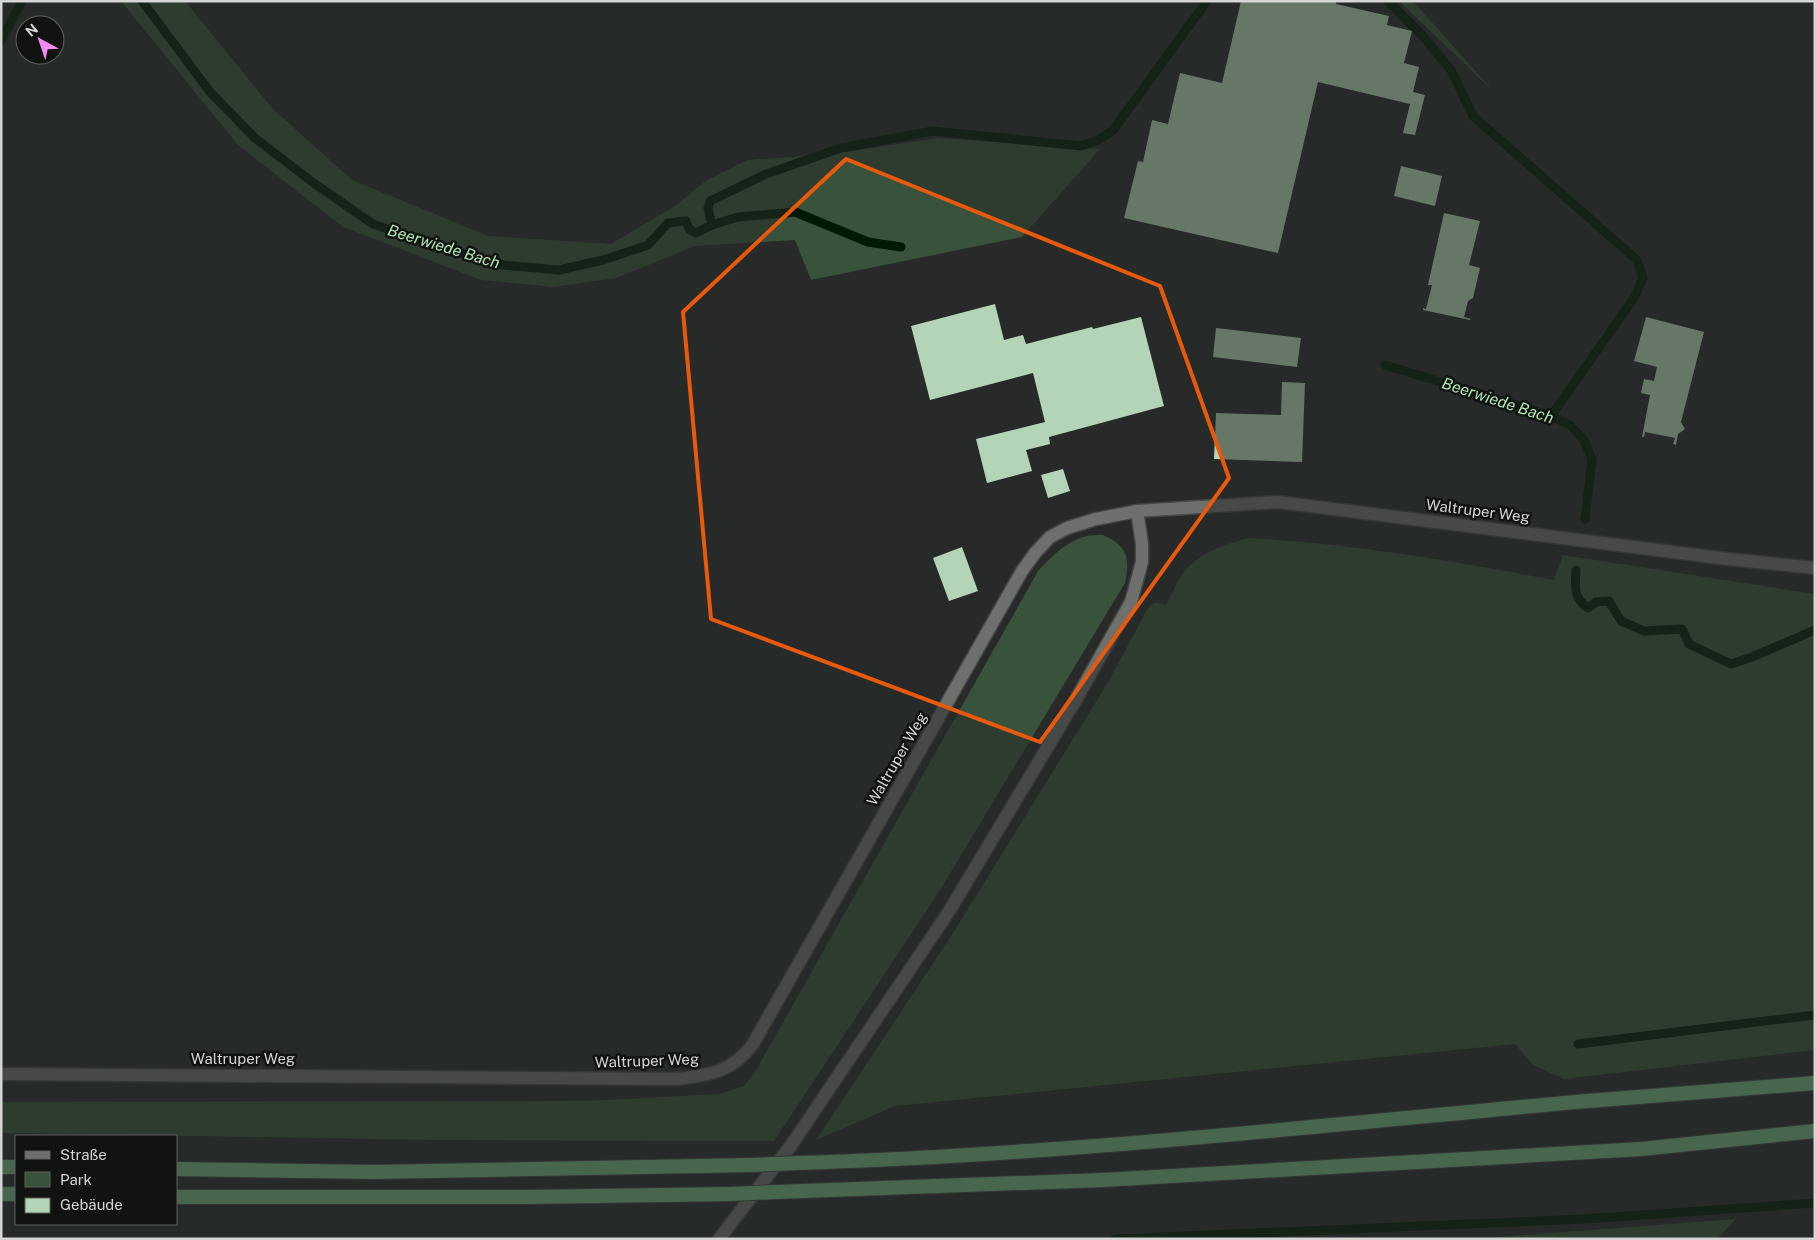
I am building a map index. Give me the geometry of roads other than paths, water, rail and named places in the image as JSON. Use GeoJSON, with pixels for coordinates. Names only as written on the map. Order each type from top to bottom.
{"type":"FeatureCollection","features":[{"type":"Feature","properties":{"kind":"highway"},"geometry":{"type":"LineString","coordinates":[[178,1169],[375,1172],[752,1165],[884,1160],[1162,1142],[1575,1102],[1815,1083]]}},
{"type":"Feature","properties":{"kind":"highway"},"geometry":{"type":"LineString","coordinates":[[178,1197],[426,1198],[730,1194],[1123,1179],[1641,1149],[1815,1131]]}},
{"type":"Feature","properties":{"kind":"highway"},"geometry":{"type":"LineString","coordinates":[[1,1166],[15,1167]]}},
{"type":"Feature","properties":{"kind":"highway"},"geometry":{"type":"LineString","coordinates":[[1,1194],[15,1194]]}},
{"type":"Feature","properties":{"kind":"street","name":"Waltruper Weg"},"geometry":{"type":"LineString","coordinates":[[1,1074],[677,1079],[706,1076],[724,1070],[738,1061],[753,1044],[1030,559],[1050,537],[1066,528],[1096,519],[1137,512],[1278,502],[1728,559],[1815,568]]}},
{"type":"Feature","properties":{"kind":"street"},"geometry":{"type":"LineString","coordinates":[[719,1239],[792,1144],[948,913],[1074,703],[1131,602],[1142,562],[1142,544],[1137,512]]}},
{"type":"Feature","properties":{"kind":"waterway"},"geometry":{"type":"LineString","coordinates":[[1,41],[22,1]]}},
{"type":"Feature","properties":{"kind":"waterway","name":"Beerwiede Bach"},"geometry":{"type":"LineString","coordinates":[[142,1],[210,92],[255,138],[315,184],[373,224],[433,245],[502,265],[559,270],[603,260],[648,245],[668,223],[686,221],[689,229],[696,233],[712,225],[738,217],[795,212],[868,242],[901,247]]}},
{"type":"Feature","properties":{"kind":"waterway"},"geometry":{"type":"LineString","coordinates":[[712,225],[708,208],[710,201],[766,174],[841,148],[933,131],[1081,146],[1099,140],[1114,129],[1207,1]]}},
{"type":"Feature","properties":{"kind":"waterway"},"geometry":{"type":"LineString","coordinates":[[1388,1],[1421,34],[1451,70],[1473,116],[1637,260],[1643,278],[1634,298],[1551,416]]}},
{"type":"Feature","properties":{"kind":"waterway","name":"Beerwiede Bach"},"geometry":{"type":"LineString","coordinates":[[1385,365],[1551,416],[1570,425],[1584,440],[1592,460],[1585,519]]}},
{"type":"Feature","properties":{"kind":"waterway","name":"Beerwiede Bach"},"geometry":{"type":"LineString","coordinates":[[1576,570],[1575,586],[1577,596],[1588,608],[1596,602],[1609,601],[1621,621],[1644,631],[1682,629],[1689,644],[1731,664],[1815,630]]}},
{"type":"Feature","properties":{"kind":"waterway"},"geometry":{"type":"LineString","coordinates":[[1578,1044],[1815,1015]]}},
{"type":"Feature","properties":{"kind":"waterway"},"geometry":{"type":"LineString","coordinates":[[1115,1239],[1585,1219],[1815,1203]]}}]}
